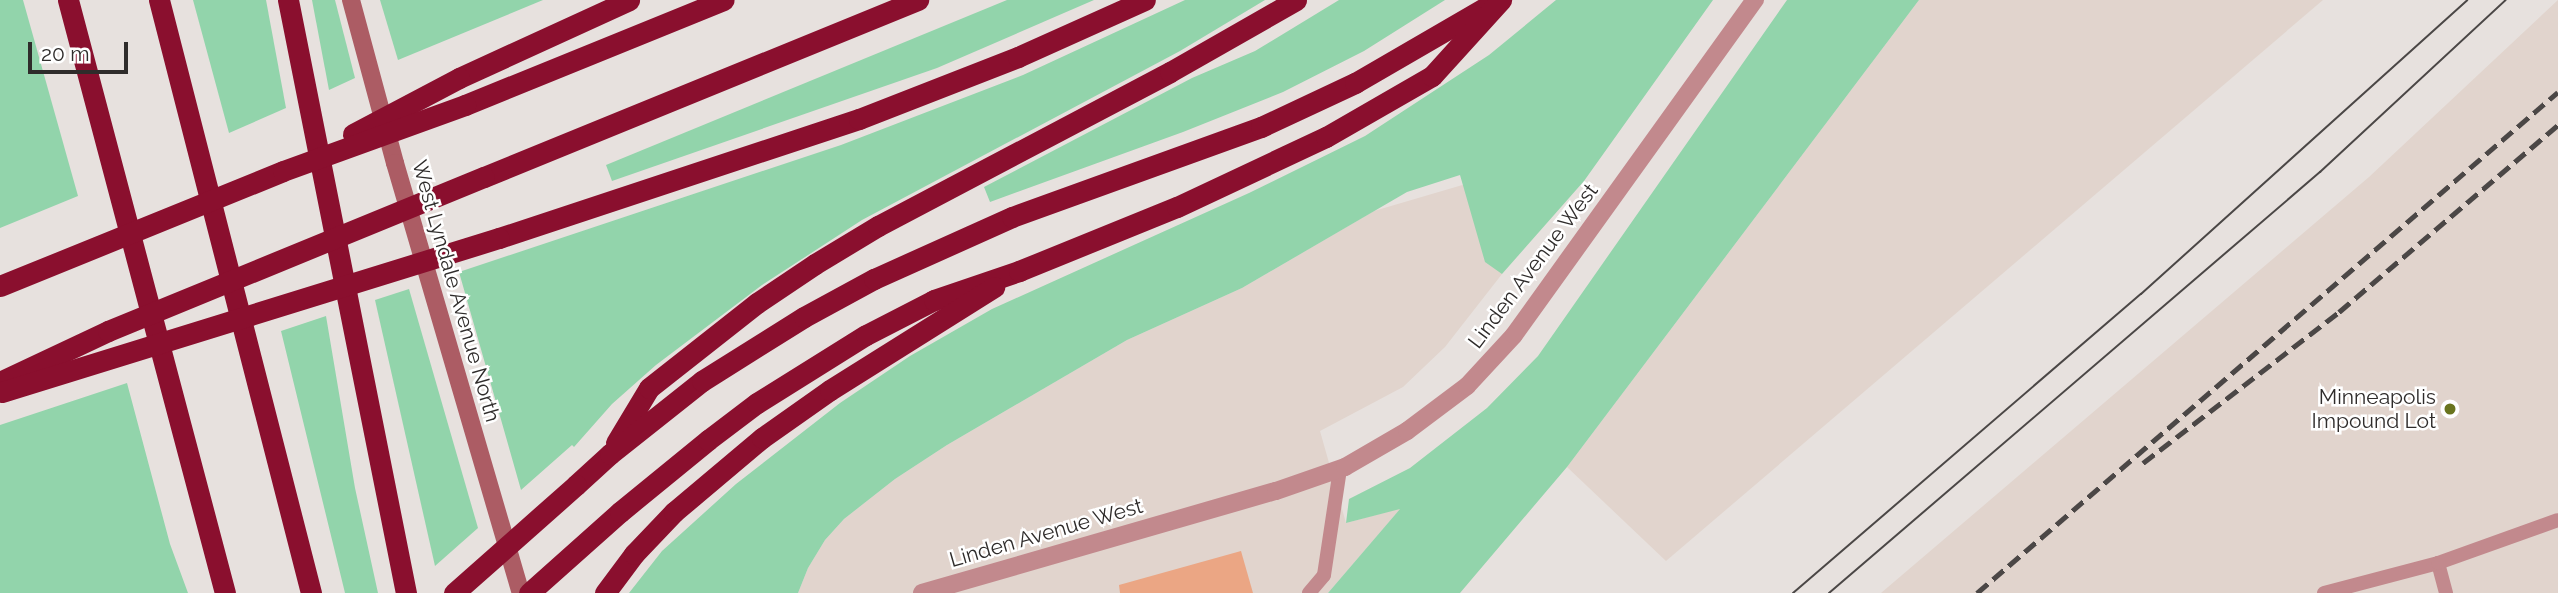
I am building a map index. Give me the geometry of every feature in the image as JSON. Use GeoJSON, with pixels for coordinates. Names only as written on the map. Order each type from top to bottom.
{"type":"FeatureCollection","features":[{"type":"Feature","properties":{"kind":"highway"},"geometry":{"type":"LineString","coordinates":[[68,0],[225,593]]}},
{"type":"Feature","properties":{"kind":"highway"},"geometry":{"type":"LineString","coordinates":[[159,0],[311,593]]}},
{"type":"Feature","properties":{"kind":"highway"},"geometry":{"type":"LineString","coordinates":[[288,0],[406,593]]}},
{"type":"Feature","properties":{"kind":"highway"},"geometry":{"type":"LineString","coordinates":[[283,171],[458,78],[629,0]]}},
{"type":"Feature","properties":{"kind":"highway"},"geometry":{"type":"LineString","coordinates":[[0,286],[283,171],[465,105],[724,0]]}},
{"type":"Feature","properties":{"kind":"highway"},"geometry":{"type":"LineString","coordinates":[[0,382],[108,331],[918,0]]}},
{"type":"Feature","properties":{"kind":"highway"},"geometry":{"type":"LineString","coordinates":[[0,393],[499,238],[859,119],[1018,57],[1145,0]]}},
{"type":"Feature","properties":{"kind":"highway"},"geometry":{"type":"LineString","coordinates":[[610,454],[649,388],[757,303],[815,264],[878,226],[1239,35],[1296,0]]}},
{"type":"Feature","properties":{"kind":"highway"},"geometry":{"type":"LineString","coordinates":[[529,593],[603,527],[747,410],[866,335],[934,300],[1019,271],[1177,207],[1282,160],[1379,109],[1432,76],[1500,0]]}},
{"type":"Feature","properties":{"kind":"highway"},"geometry":{"type":"LineString","coordinates":[[454,593],[610,454],[702,381],[783,330],[874,279],[1012,216],[1261,128],[1354,83],[1500,0]]}},
{"type":"Feature","properties":{"kind":"highway"},"geometry":{"type":"LineString","coordinates":[[605,593],[634,554],[674,512],[762,439],[830,390],[1019,271]]}},
{"type":"Feature","properties":{"kind":"main road","name":"West Lyndale Avenue North"},"geometry":{"type":"LineString","coordinates":[[351,0],[399,177],[521,593]]}},
{"type":"Feature","properties":{"kind":"street","name":"Linden Avenue West"},"geometry":{"type":"LineString","coordinates":[[922,593],[1276,491],[1340,469],[1407,431],[1467,386],[1514,335],[1755,0]]}},
{"type":"Feature","properties":{"kind":"lane"},"geometry":{"type":"LineString","coordinates":[[1309,593],[1324,575],[1340,469]]}},
{"type":"Feature","properties":{"kind":"lane"},"geometry":{"type":"LineString","coordinates":[[2324,593],[2438,564],[2558,520]]}},
{"type":"Feature","properties":{"kind":"lane"},"geometry":{"type":"LineString","coordinates":[[2438,564],[2446,593]]}},
{"type":"Feature","properties":{"kind":"shaded area"},"geometry":{"type":"Polygon","coordinates":[[[1919,0],[2323,0],[1666,561],[1567,467],[1919,0]]]}},
{"type":"Feature","properties":{"kind":"shaded area"},"geometry":{"type":"Polygon","coordinates":[[[2558,0],[2558,593],[1881,593],[2369,177],[2558,0]]]}},
{"type":"Feature","properties":{"kind":"shaded area"},"geometry":{"type":"Polygon","coordinates":[[[1476,181],[1502,274],[1445,347],[1403,387],[1320,431],[1346,523],[1401,508],[1328,593],[798,593],[808,568],[825,540],[844,519],[895,479],[947,445],[1127,340],[1242,288],[1374,211],[1476,181]]]}},
{"type":"Feature","properties":{"kind":"green space"},"geometry":{"type":"Polygon","coordinates":[[[0,0],[23,0],[78,196],[0,228],[0,0]]]}},
{"type":"Feature","properties":{"kind":"green space"},"geometry":{"type":"Polygon","coordinates":[[[193,0],[266,0],[286,108],[229,133],[193,0]]]}},
{"type":"Feature","properties":{"kind":"green space"},"geometry":{"type":"Polygon","coordinates":[[[312,0],[335,0],[355,78],[329,90],[312,0]]]}},
{"type":"Feature","properties":{"kind":"green space"},"geometry":{"type":"Polygon","coordinates":[[[380,0],[543,0],[398,60],[380,0]]]}},
{"type":"Feature","properties":{"kind":"green space"},"geometry":{"type":"Polygon","coordinates":[[[1007,0],[1094,0],[937,68],[612,181],[606,165],[1007,0]]]}},
{"type":"Feature","properties":{"kind":"green space"},"geometry":{"type":"Polygon","coordinates":[[[1185,0],[1265,0],[1180,51],[862,220],[762,285],[656,365],[612,404],[574,447],[572,445],[521,490],[459,272],[841,145],[1023,75],[1185,0]]]}},
{"type":"Feature","properties":{"kind":"green space"},"geometry":{"type":"Polygon","coordinates":[[[1339,0],[1445,0],[1364,51],[1283,92],[1183,132],[990,202],[984,187],[1192,78],[1255,51],[1339,0]]]}},
{"type":"Feature","properties":{"kind":"green space"},"geometry":{"type":"Polygon","coordinates":[[[1556,0],[1713,0],[1584,181],[1502,274],[1485,262],[1460,175],[1407,192],[1242,288],[1127,340],[947,445],[895,479],[844,519],[825,540],[808,568],[798,593],[629,593],[662,551],[736,484],[840,403],[910,356],[992,309],[1249,193],[1365,136],[1489,55],[1556,0]]]}},
{"type":"Feature","properties":{"kind":"green space"},"geometry":{"type":"Polygon","coordinates":[[[1787,0],[1919,0],[1567,467],[1460,593],[1328,593],[1400,509],[1346,523],[1349,499],[1410,468],[1487,408],[1538,356],[1787,0]]]}},
{"type":"Feature","properties":{"kind":"green space"},"geometry":{"type":"Polygon","coordinates":[[[409,289],[478,528],[435,566],[375,300],[409,289]]]}},
{"type":"Feature","properties":{"kind":"green space"},"geometry":{"type":"Polygon","coordinates":[[[326,316],[355,488],[378,593],[345,593],[281,331],[326,316]]]}},
{"type":"Feature","properties":{"kind":"green space"},"geometry":{"type":"Polygon","coordinates":[[[127,383],[170,544],[188,593],[0,593],[0,425],[127,383]]]}},
{"type":"Feature","properties":{"kind":"building"},"geometry":{"type":"Polygon","coordinates":[[[1241,551],[1253,593],[1120,593],[1119,585],[1241,551]]]}},
{"type":"Feature","properties":{"kind":"tram line"},"geometry":{"type":"LineString","coordinates":[[1793,593],[2141,294],[2467,0]]}},
{"type":"Feature","properties":{"kind":"tram line"},"geometry":{"type":"LineString","coordinates":[[1829,593],[2320,172],[2506,0]]}},
{"type":"Feature","properties":{"kind":"railway"},"geometry":{"type":"LineString","coordinates":[[1977,593],[2558,92]]}},
{"type":"Feature","properties":{"kind":"railway"},"geometry":{"type":"LineString","coordinates":[[2143,463],[2339,312],[2558,125]]}},
{"type":"Feature","properties":{"kind":"place","name":"Minneapolis Impound Lot"},"geometry":{"type":"Point","coordinates":[2450,409]}}]}
